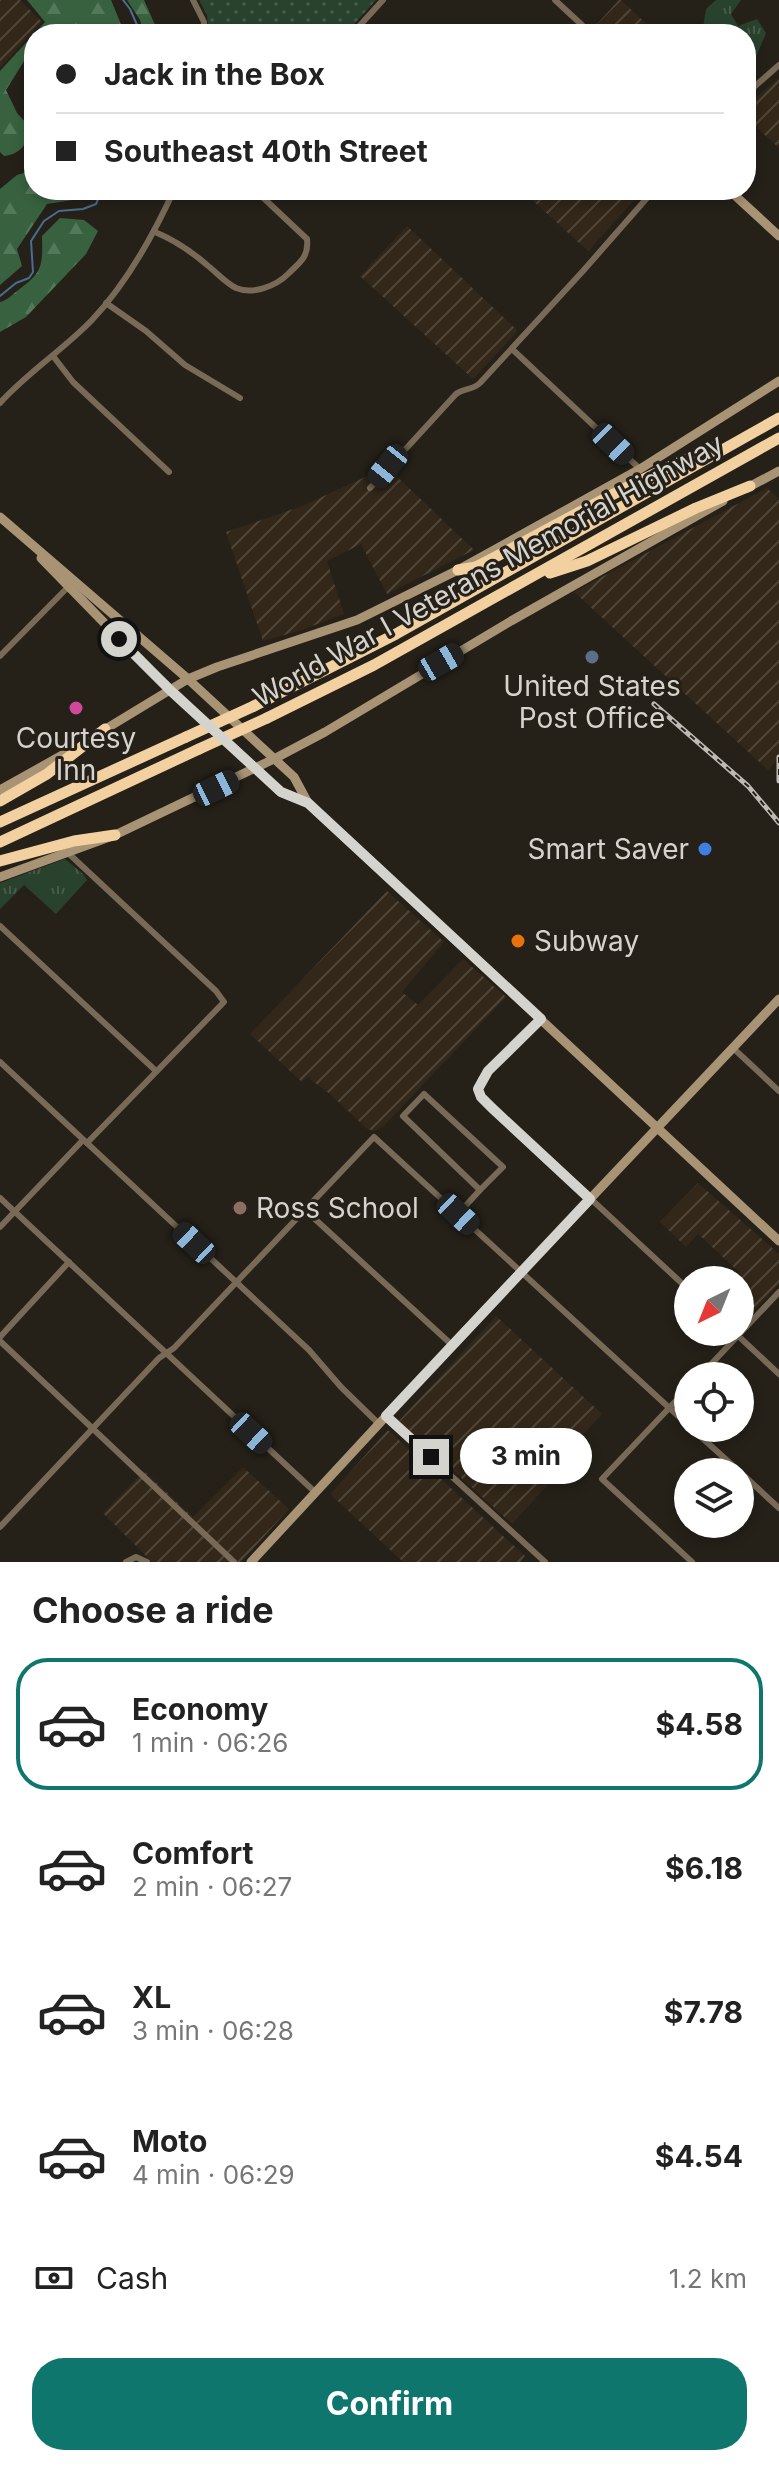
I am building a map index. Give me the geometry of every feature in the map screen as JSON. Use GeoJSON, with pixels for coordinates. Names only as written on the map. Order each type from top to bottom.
{"type":"FeatureCollection","features":[{"type":"Feature","properties":{"kind":"highway","name":"World War I Veterans Memorial Highway"},"geometry":{"type":"LineString","coordinates":[[0,822],[254,706],[396,634],[779,418]]}},
{"type":"Feature","properties":{"kind":"highway"},"geometry":{"type":"LineString","coordinates":[[458,570],[476,567],[673,464],[754,432]]}},
{"type":"Feature","properties":{"kind":"highway","name":"World War I Veterans Memorial Highway"},"geometry":{"type":"LineString","coordinates":[[0,842],[374,665],[779,438]]}},
{"type":"Feature","properties":{"kind":"highway"},"geometry":{"type":"LineString","coordinates":[[527,580],[587,561],[696,508],[750,486]]}},
{"type":"Feature","properties":{"kind":"highway"},"geometry":{"type":"LineString","coordinates":[[0,801],[47,774],[105,729]]}},
{"type":"Feature","properties":{"kind":"highway"},"geometry":{"type":"LineString","coordinates":[[0,861],[74,841],[115,835]]}},
{"type":"Feature","properties":{"kind":"main road"},"geometry":{"type":"LineString","coordinates":[[740,200],[779,236]]}},
{"type":"Feature","properties":{"kind":"main road"},"geometry":{"type":"LineString","coordinates":[[0,790],[64,755],[188,679],[226,663],[357,620],[458,570],[640,469],[779,381]]}},
{"type":"Feature","properties":{"kind":"main road"},"geometry":{"type":"LineString","coordinates":[[0,877],[115,835],[274,759],[511,621],[779,471]]}},
{"type":"Feature","properties":{"kind":"main road"},"geometry":{"type":"LineString","coordinates":[[0,517],[71,583],[188,679],[294,777]]}},
{"type":"Feature","properties":{"kind":"main road"},"geometry":{"type":"LineString","coordinates":[[71,583],[171,691],[281,792],[308,803]]}},
{"type":"Feature","properties":{"kind":"main road"},"geometry":{"type":"LineString","coordinates":[[151,703],[155,675]]}},
{"type":"Feature","properties":{"kind":"main road"},"geometry":{"type":"LineString","coordinates":[[295,748],[290,762],[308,803],[779,1241]]}},
{"type":"Feature","properties":{"kind":"main road"},"geometry":{"type":"LineString","coordinates":[[251,1562],[779,999]]}},
{"type":"Feature","properties":{"kind":"street"},"geometry":{"type":"LineString","coordinates":[[193,0],[204,24]]}},
{"type":"Feature","properties":{"kind":"street"},"geometry":{"type":"LineString","coordinates":[[361,24],[383,0]]}},
{"type":"Feature","properties":{"kind":"street"},"geometry":{"type":"LineString","coordinates":[[555,0],[581,24]]}},
{"type":"Feature","properties":{"kind":"street"},"geometry":{"type":"LineString","coordinates":[[756,85],[779,65]]}},
{"type":"Feature","properties":{"kind":"street"},"geometry":{"type":"LineString","coordinates":[[0,403],[106,303],[155,232],[169,200]]}},
{"type":"Feature","properties":{"kind":"street"},"geometry":{"type":"LineString","coordinates":[[155,232],[189,250],[236,288],[260,288],[281,281],[302,261],[308,250],[307,239],[266,200]]}},
{"type":"Feature","properties":{"kind":"street"},"geometry":{"type":"LineString","coordinates":[[370,488],[456,394],[463,389],[474,388],[512,349],[645,200]]}},
{"type":"Feature","properties":{"kind":"street"},"geometry":{"type":"LineString","coordinates":[[106,303],[146,331],[185,365],[240,398]]}},
{"type":"Feature","properties":{"kind":"street"},"geometry":{"type":"LineString","coordinates":[[512,349],[640,469]]}},
{"type":"Feature","properties":{"kind":"street"},"geometry":{"type":"LineString","coordinates":[[53,356],[73,382],[169,472]]}},
{"type":"Feature","properties":{"kind":"street"},"geometry":{"type":"LineString","coordinates":[[0,656],[71,583]]}},
{"type":"Feature","properties":{"kind":"street"},"geometry":{"type":"LineString","coordinates":[[0,1227],[224,1002],[216,991],[67,852]]}},
{"type":"Feature","properties":{"kind":"street"},"geometry":{"type":"LineString","coordinates":[[0,926],[156,1071]]}},
{"type":"Feature","properties":{"kind":"street"},"geometry":{"type":"LineString","coordinates":[[541,1019],[488,1071],[478,1089],[481,1097],[674,1276]]}},
{"type":"Feature","properties":{"kind":"street"},"geometry":{"type":"LineString","coordinates":[[733,1048],[779,1091]]}},
{"type":"Feature","properties":{"kind":"street"},"geometry":{"type":"LineString","coordinates":[[0,1062],[309,1350],[341,1387],[545,1562]]}},
{"type":"Feature","properties":{"kind":"street"},"geometry":{"type":"LineString","coordinates":[[458,1214],[503,1167],[424,1094],[403,1116],[480,1190]]}},
{"type":"Feature","properties":{"kind":"street"},"geometry":{"type":"LineString","coordinates":[[0,1527],[374,1137],[674,1412]]}},
{"type":"Feature","properties":{"kind":"street"},"geometry":{"type":"LineString","coordinates":[[0,1198],[315,1492]]}},
{"type":"Feature","properties":{"kind":"street"},"geometry":{"type":"LineString","coordinates":[[304,1209],[452,1345]]}},
{"type":"Feature","properties":{"kind":"street"},"geometry":{"type":"LineString","coordinates":[[69,1262],[0,1339],[234,1562]]}},
{"type":"Feature","properties":{"kind":"street"},"geometry":{"type":"LineString","coordinates":[[754,1316],[779,1292]]}},
{"type":"Feature","properties":{"kind":"street"},"geometry":{"type":"LineString","coordinates":[[712,1362],[726,1346]]}},
{"type":"Feature","properties":{"kind":"street"},"geometry":{"type":"LineString","coordinates":[[749,1346],[779,1374]]}},
{"type":"Feature","properties":{"kind":"street"},"geometry":{"type":"LineString","coordinates":[[674,1403],[602,1479],[692,1562]]}},
{"type":"Feature","properties":{"kind":"street"},"geometry":{"type":"LineString","coordinates":[[707,1442],[725,1458]]}},
{"type":"Feature","properties":{"kind":"street"},"geometry":{"type":"LineString","coordinates":[[754,1485],[779,1508]]}},
{"type":"Feature","properties":{"kind":"street"},"geometry":{"type":"LineString","coordinates":[[126,1562],[136,1557],[147,1562]]}},
{"type":"Feature","properties":{"kind":"shaded area"},"geometry":{"type":"Polygon","coordinates":[[[0,0],[20,0],[42,22],[24,24],[24,42],[0,68],[0,0]]]}},
{"type":"Feature","properties":{"kind":"shaded area"},"geometry":{"type":"Polygon","coordinates":[[[621,0],[646,24],[597,24],[621,0]]]}},
{"type":"Feature","properties":{"kind":"shaded area"},"geometry":{"type":"Polygon","coordinates":[[[779,78],[779,148],[756,127],[756,98],[779,78]]]}},
{"type":"Feature","properties":{"kind":"shaded area"},"geometry":{"type":"Polygon","coordinates":[[[532,200],[634,200],[588,251],[532,200]]]}},
{"type":"Feature","properties":{"kind":"shaded area"},"geometry":{"type":"Polygon","coordinates":[[[407,226],[518,331],[473,379],[360,276],[407,226]]]}},
{"type":"Feature","properties":{"kind":"shaded area"},"geometry":{"type":"Polygon","coordinates":[[[387,467],[474,550],[387,594],[361,544],[327,561],[344,614],[263,641],[226,532],[302,506],[387,467]]]}},
{"type":"Feature","properties":{"kind":"shaded area"},"geometry":{"type":"Polygon","coordinates":[[[767,488],[779,499],[779,758],[768,770],[574,592],[767,488]]]}},
{"type":"Feature","properties":{"kind":"shaded area"},"geometry":{"type":"Polygon","coordinates":[[[387,891],[444,942],[402,992],[418,1005],[463,959],[506,997],[382,1128],[373,1131],[307,1077],[302,1082],[250,1034],[387,891]]]}},
{"type":"Feature","properties":{"kind":"shaded area"},"geometry":{"type":"Polygon","coordinates":[[[698,1183],[779,1254],[779,1284],[754,1311],[754,1266],[733,1266],[698,1234],[686,1247],[660,1222],[698,1183]]]}},
{"type":"Feature","properties":{"kind":"shaded area"},"geometry":{"type":"Polygon","coordinates":[[[496,1316],[602,1414],[569,1450],[574,1456],[512,1524],[399,1421],[496,1316]]]}},
{"type":"Feature","properties":{"kind":"shaded area"},"geometry":{"type":"Polygon","coordinates":[[[388,1430],[525,1556],[520,1562],[403,1562],[330,1494],[388,1430]]]}},
{"type":"Feature","properties":{"kind":"shaded area"},"geometry":{"type":"Polygon","coordinates":[[[243,1467],[289,1509],[241,1562],[152,1562],[103,1513],[144,1471],[193,1517],[243,1467]]]}},
{"type":"Feature","properties":{"kind":"green space"},"geometry":{"type":"Polygon","coordinates":[[[27,0],[111,0],[121,24],[43,24],[45,22],[27,0]]]}},
{"type":"Feature","properties":{"kind":"green space"},"geometry":{"type":"Polygon","coordinates":[[[127,0],[144,0],[155,24],[141,24],[127,0]]]}},
{"type":"Feature","properties":{"kind":"green space"},"geometry":{"type":"Polygon","coordinates":[[[199,0],[376,0],[354,24],[208,24],[199,0]]]}},
{"type":"Feature","properties":{"kind":"green space"},"geometry":{"type":"Polygon","coordinates":[[[716,0],[741,0],[731,14],[737,24],[704,24],[706,9],[716,0]]]}},
{"type":"Feature","properties":{"kind":"green space"},"geometry":{"type":"Polygon","coordinates":[[[757,19],[766,33],[756,57],[756,24],[743,24],[757,19]]]}},
{"type":"Feature","properties":{"kind":"green space"},"geometry":{"type":"Polygon","coordinates":[[[24,45],[24,61],[6,90],[24,121],[24,145],[20,150],[4,156],[0,152],[0,71],[24,45]]]}},
{"type":"Feature","properties":{"kind":"green space"},"geometry":{"type":"Polygon","coordinates":[[[24,173],[24,200],[73,200],[47,204],[17,249],[22,266],[0,285],[0,189],[24,173]]]}},
{"type":"Feature","properties":{"kind":"green space"},"geometry":{"type":"Polygon","coordinates":[[[60,218],[84,220],[98,231],[86,254],[26,317],[0,332],[0,302],[36,274],[41,262],[42,236],[60,218]]]}},
{"type":"Feature","properties":{"kind":"green space"},"geometry":{"type":"Polygon","coordinates":[[[65,859],[87,880],[56,914],[24,885],[0,909],[0,883],[65,859]]]}},
{"type":"Feature","properties":{"kind":"waterway"},"geometry":{"type":"LineString","coordinates":[[123,0],[137,24]]}},
{"type":"Feature","properties":{"kind":"waterway"},"geometry":{"type":"LineString","coordinates":[[0,296],[16,283],[29,278],[33,272],[31,241],[44,221],[59,211],[83,209],[96,204],[98,200]]}},
{"type":"Feature","properties":{"kind":"railway"},"geometry":{"type":"LineString","coordinates":[[654,704],[748,786],[779,823]]}},
{"type":"Feature","properties":{"kind":"railway"},"geometry":{"type":"LineString","coordinates":[[779,757],[779,781]]}},
{"type":"Feature","properties":{"kind":"place","name":"United States Post Office"},"geometry":{"type":"Point","coordinates":[592,657]}},
{"type":"Feature","properties":{"kind":"place","name":"Courtesy Inn"},"geometry":{"type":"Point","coordinates":[76,708]}},
{"type":"Feature","properties":{"kind":"place","name":"Smart Saver"},"geometry":{"type":"Point","coordinates":[705,849]}},
{"type":"Feature","properties":{"kind":"place","name":"Subway"},"geometry":{"type":"Point","coordinates":[518,941]}},
{"type":"Feature","properties":{"kind":"place","name":"Ross School"},"geometry":{"type":"Point","coordinates":[240,1208]}},
{"type":"Feature","properties":{"kind":"route"},"geometry":{"type":"LineString","coordinates":[[119,639],[281,792],[308,803],[541,1019],[488,1071],[478,1089],[492,1108],[590,1199],[386,1416],[431,1457]]}}]}
